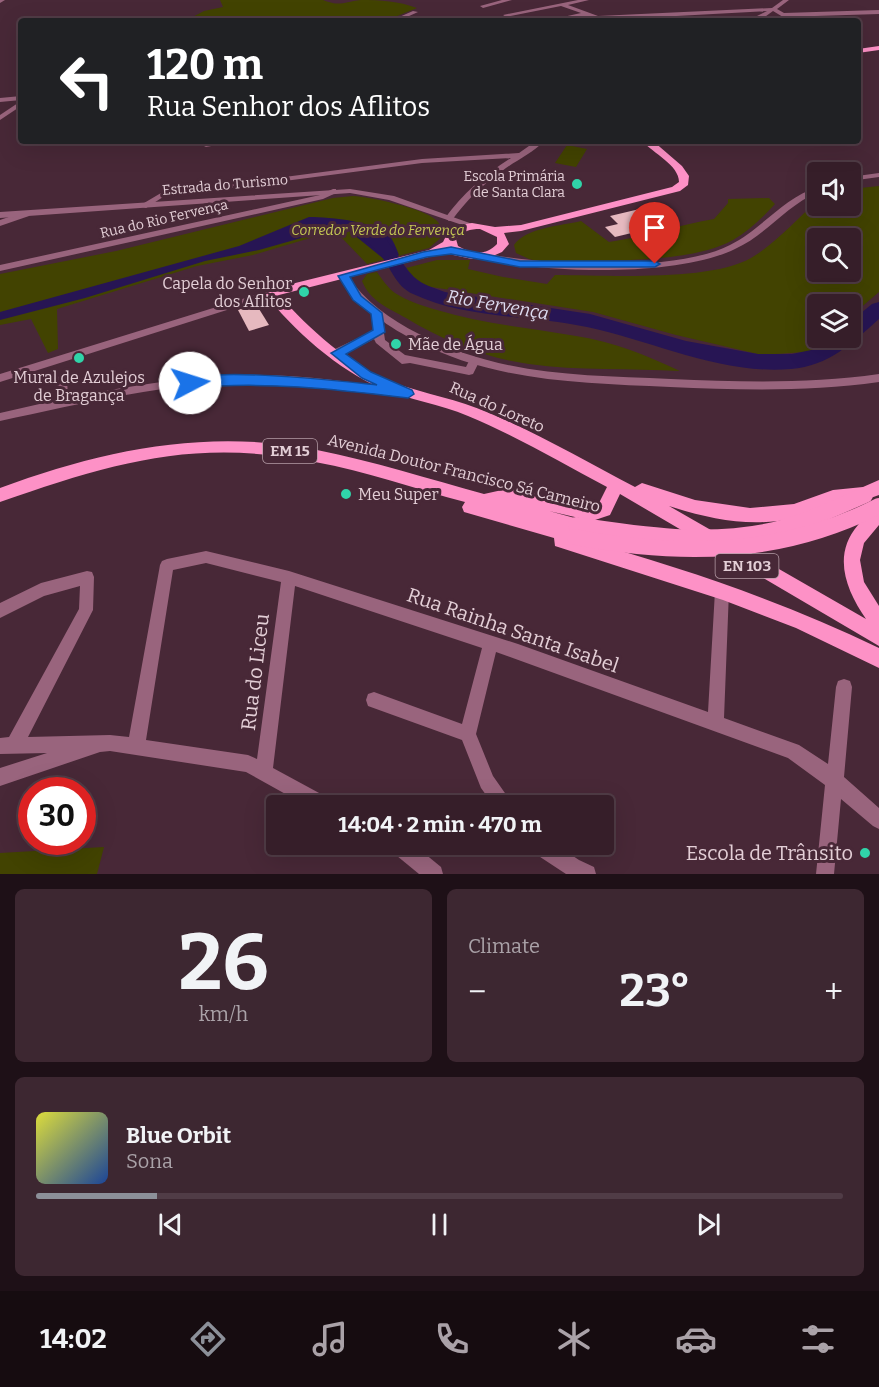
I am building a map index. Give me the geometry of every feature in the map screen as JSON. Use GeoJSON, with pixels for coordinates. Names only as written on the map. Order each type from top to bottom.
{"type":"FeatureCollection","features":[{"type":"Feature","properties":{"kind":"main road"},"geometry":{"type":"LineString","coordinates":[[861,51],[879,48]]}},
{"type":"Feature","properties":{"kind":"main road"},"geometry":{"type":"LineString","coordinates":[[427,254],[448,244],[451,236],[458,230],[474,226],[495,230],[521,228],[676,189],[684,183],[684,176],[679,168],[651,144]]}},
{"type":"Feature","properties":{"kind":"main road"},"geometry":{"type":"LineString","coordinates":[[271,293],[444,250],[482,256],[502,244],[521,228]]}},
{"type":"Feature","properties":{"kind":"main road"},"geometry":{"type":"LineString","coordinates":[[495,230],[502,244]]}},
{"type":"Feature","properties":{"kind":"main road"},"geometry":{"type":"LineString","coordinates":[[451,236],[453,248],[458,252]]}},
{"type":"Feature","properties":{"kind":"main road","name":"EN 103"},"geometry":{"type":"LineString","coordinates":[[271,293],[292,316],[366,375],[408,394]]}},
{"type":"Feature","properties":{"kind":"main road","name":"Rua do Loreto"},"geometry":{"type":"LineString","coordinates":[[408,394],[439,400],[468,410],[616,484]]}},
{"type":"Feature","properties":{"kind":"main road","name":"Avenida Doutor Francisco Sá Carneiro"},"geometry":{"type":"LineString","coordinates":[[0,495],[73,469],[114,459],[225,446],[275,448],[318,456],[484,500],[576,531],[712,536],[756,532],[799,522],[872,491]]}},
{"type":"Feature","properties":{"kind":"main road","name":"Avenida Doutor Francisco Sá Carneiro"},"geometry":{"type":"LineString","coordinates":[[0,504],[74,478],[114,468],[164,460],[220,455],[270,458],[314,465],[503,516],[656,549],[714,549],[761,545],[855,520],[879,506]]}},
{"type":"Feature","properties":{"kind":"main road"},"geometry":{"type":"LineString","coordinates":[[484,500],[511,495],[592,514],[604,510],[616,484],[630,486],[692,507],[746,516],[787,512],[841,495],[872,491]]}},
{"type":"Feature","properties":{"kind":"main road","name":"EN 103"},"geometry":{"type":"LineString","coordinates":[[616,484],[708,534],[879,637]]}},
{"type":"Feature","properties":{"kind":"main road","name":"EN 103"},"geometry":{"type":"LineString","coordinates":[[616,484],[684,529],[879,646]]}},
{"type":"Feature","properties":{"kind":"main road"},"geometry":{"type":"LineString","coordinates":[[879,514],[858,538],[852,551],[857,589],[879,620]]}},
{"type":"Feature","properties":{"kind":"main road"},"geometry":{"type":"LineString","coordinates":[[503,516],[552,538],[722,591],[804,621],[879,658]]}},
{"type":"Feature","properties":{"kind":"street"},"geometry":{"type":"LineString","coordinates":[[483,6],[509,0]]}},
{"type":"Feature","properties":{"kind":"street"},"geometry":{"type":"LineString","coordinates":[[506,15],[586,0]]}},
{"type":"Feature","properties":{"kind":"street"},"geometry":{"type":"LineString","coordinates":[[760,18],[786,0]]}},
{"type":"Feature","properties":{"kind":"street"},"geometry":{"type":"LineString","coordinates":[[561,4],[586,18],[773,9],[783,15]]}},
{"type":"Feature","properties":{"kind":"street"},"geometry":{"type":"LineString","coordinates":[[523,5],[533,10]]}},
{"type":"Feature","properties":{"kind":"street"},"geometry":{"type":"LineString","coordinates":[[760,18],[856,10],[879,12]]}},
{"type":"Feature","properties":{"kind":"street"},"geometry":{"type":"LineString","coordinates":[[400,18],[415,12]]}},
{"type":"Feature","properties":{"kind":"street"},"geometry":{"type":"LineString","coordinates":[[0,100],[18,98]]}},
{"type":"Feature","properties":{"kind":"street"},"geometry":{"type":"LineString","coordinates":[[2,116],[18,105]]}},
{"type":"Feature","properties":{"kind":"street"},"geometry":{"type":"LineString","coordinates":[[206,145],[213,144]]}},
{"type":"Feature","properties":{"kind":"street"},"geometry":{"type":"LineString","coordinates":[[451,236],[448,218],[474,190],[535,144]]}},
{"type":"Feature","properties":{"kind":"street"},"geometry":{"type":"LineString","coordinates":[[143,206],[161,195],[422,161],[523,155]]}},
{"type":"Feature","properties":{"kind":"street"},"geometry":{"type":"LineString","coordinates":[[861,177],[879,175]]}},
{"type":"Feature","properties":{"kind":"street","name":"Rua do Rio Fervença"},"geometry":{"type":"LineString","coordinates":[[0,268],[70,255],[323,196],[333,191]]}},
{"type":"Feature","properties":{"kind":"street","name":"Estrada do Turismo"},"geometry":{"type":"LineString","coordinates":[[0,215],[350,191],[391,198],[474,226]]}},
{"type":"Feature","properties":{"kind":"street"},"geometry":{"type":"LineString","coordinates":[[482,256],[520,264],[673,264],[712,256],[751,238],[807,193]]}},
{"type":"Feature","properties":{"kind":"street"},"geometry":{"type":"LineString","coordinates":[[0,223],[26,214]]}},
{"type":"Feature","properties":{"kind":"street"},"geometry":{"type":"LineString","coordinates":[[502,244],[523,261],[536,264]]}},
{"type":"Feature","properties":{"kind":"street"},"geometry":{"type":"LineString","coordinates":[[343,276],[357,298],[413,336],[452,355],[502,370],[548,377],[789,388],[879,378]]}},
{"type":"Feature","properties":{"kind":"street"},"geometry":{"type":"LineString","coordinates":[[0,378],[271,293]]}},
{"type":"Feature","properties":{"kind":"street"},"geometry":{"type":"LineString","coordinates":[[376,313],[380,341],[404,360],[469,371],[474,362]]}},
{"type":"Feature","properties":{"kind":"street"},"geometry":{"type":"LineString","coordinates":[[337,353],[379,332]]}},
{"type":"Feature","properties":{"kind":"street"},"geometry":{"type":"LineString","coordinates":[[61,379],[63,403]]}},
{"type":"Feature","properties":{"kind":"street","name":"Rua do Loreto"},"geometry":{"type":"LineString","coordinates":[[0,417],[63,403],[168,385],[235,379],[308,381],[408,394]]}},
{"type":"Feature","properties":{"kind":"street","name":"Rua Rainha Santa Isabel"},"geometry":{"type":"LineString","coordinates":[[136,747],[167,565],[206,557],[289,577],[491,643],[793,751],[813,762],[834,778],[861,806],[879,820]]}},
{"type":"Feature","properties":{"kind":"street"},"geometry":{"type":"LineString","coordinates":[[0,611],[41,590],[87,577],[86,610],[8,745]]}},
{"type":"Feature","properties":{"kind":"street","name":"Rua do Liceu"},"geometry":{"type":"LineString","coordinates":[[264,772],[289,577]]}},
{"type":"Feature","properties":{"kind":"street"},"geometry":{"type":"LineString","coordinates":[[716,723],[722,591]]}},
{"type":"Feature","properties":{"kind":"street"},"geometry":{"type":"LineString","coordinates":[[491,643],[468,734],[487,783],[496,795]]}},
{"type":"Feature","properties":{"kind":"street"},"geometry":{"type":"LineString","coordinates":[[825,874],[844,687]]}},
{"type":"Feature","properties":{"kind":"street"},"geometry":{"type":"LineString","coordinates":[[374,700],[468,734]]}},
{"type":"Feature","properties":{"kind":"street"},"geometry":{"type":"LineString","coordinates":[[0,777],[39,763],[110,743]]}},
{"type":"Feature","properties":{"kind":"street"},"geometry":{"type":"LineString","coordinates":[[8,745],[110,743],[248,764],[306,795]]}},
{"type":"Feature","properties":{"kind":"street"},"geometry":{"type":"LineString","coordinates":[[411,855],[434,874]]}},
{"type":"Feature","properties":{"kind":"street"},"geometry":{"type":"LineString","coordinates":[[556,855],[587,874]]}},
{"type":"Feature","properties":{"kind":"green space"},"geometry":{"type":"Polygon","coordinates":[[[220,0],[323,0],[338,4],[376,0],[396,2],[417,8],[392,18],[191,18],[204,11],[223,7],[220,0]]]}},
{"type":"Feature","properties":{"kind":"green space"},"geometry":{"type":"Polygon","coordinates":[[[567,145],[587,149],[576,167],[555,163],[567,145]]]}},
{"type":"Feature","properties":{"kind":"green space"},"geometry":{"type":"Polygon","coordinates":[[[879,186],[879,292],[861,307],[861,294],[807,294],[807,348],[822,348],[819,351],[762,355],[676,335],[593,312],[425,286],[412,279],[406,268],[437,260],[470,260],[468,269],[547,284],[555,275],[684,274],[733,266],[751,258],[807,210],[807,216],[861,216],[861,188],[879,186]]]}},
{"type":"Feature","properties":{"kind":"green space","name":"Corredor Verde do Fervença"},"geometry":{"type":"Polygon","coordinates":[[[353,196],[371,198],[420,211],[438,222],[443,236],[429,248],[367,264],[342,238],[327,233],[253,255],[197,266],[57,309],[58,349],[48,353],[31,319],[0,325],[0,274],[116,251],[333,198],[353,196]]]}},
{"type":"Feature","properties":{"kind":"green space"},"geometry":{"type":"Polygon","coordinates":[[[769,198],[775,204],[761,219],[733,240],[717,247],[677,256],[634,260],[546,261],[529,259],[516,253],[514,245],[527,234],[581,221],[609,242],[622,240],[714,219],[728,203],[728,199],[769,198]]]}},
{"type":"Feature","properties":{"kind":"green space"},"geometry":{"type":"Polygon","coordinates":[[[377,272],[395,293],[426,307],[489,322],[617,345],[680,371],[548,366],[497,358],[481,353],[435,334],[380,303],[365,288],[362,281],[367,274],[377,272]]]}},
{"type":"Feature","properties":{"kind":"green space"},"geometry":{"type":"Polygon","coordinates":[[[96,847],[104,847],[97,874],[0,874],[0,853],[96,855],[96,847]]]}},
{"type":"Feature","properties":{"kind":"shaded area"},"geometry":{"type":"Polygon","coordinates":[[[309,217],[341,219],[376,228],[391,238],[399,255],[385,260],[348,230],[333,229],[259,250],[205,261],[85,298],[0,320],[0,312],[239,246],[309,217]]]}},
{"type":"Feature","properties":{"kind":"building"},"geometry":{"type":"Polygon","coordinates":[[[648,207],[669,224],[615,237],[605,227],[618,224],[610,216],[648,207]]]}},
{"type":"Feature","properties":{"kind":"building"},"geometry":{"type":"Polygon","coordinates":[[[256,304],[269,325],[249,331],[238,310],[256,304]]]}},
{"type":"Feature","properties":{"kind":"waterway","name":"Rio Fervença"},"geometry":{"type":"LineString","coordinates":[[368,234],[385,249],[408,282],[420,290],[439,297],[590,321],[686,348],[758,362],[792,362],[822,354],[831,348]]}},
{"type":"Feature","properties":{"kind":"waterway","name":"Rio Fervença"},"geometry":{"type":"LineString","coordinates":[[861,324],[879,308]]}},
{"type":"Feature","properties":{"kind":"place","name":"Escola Primária de Santa Clara"},"geometry":{"type":"Point","coordinates":[577,184]}},
{"type":"Feature","properties":{"kind":"place","name":"Capela do Senhor dos Aflitos"},"geometry":{"type":"Point","coordinates":[304,292]}},
{"type":"Feature","properties":{"kind":"place","name":"Mãe de Água"},"geometry":{"type":"Point","coordinates":[396,344]}},
{"type":"Feature","properties":{"kind":"place","name":"Mural de Azulejos de Bragança"},"geometry":{"type":"Point","coordinates":[79,358]}},
{"type":"Feature","properties":{"kind":"place","name":"Meu Super"},"geometry":{"type":"Point","coordinates":[346,494]}},
{"type":"Feature","properties":{"kind":"place","name":"Escola de Trânsito"},"geometry":{"type":"Point","coordinates":[865,853]}},
{"type":"Feature","properties":{"kind":"route"},"geometry":{"type":"LineString","coordinates":[[190,383],[235,379],[308,381],[408,394],[366,375],[337,353],[379,332],[376,313],[357,298],[343,276],[427,254],[451,250],[520,264],[601,266],[655,264]]}}]}
